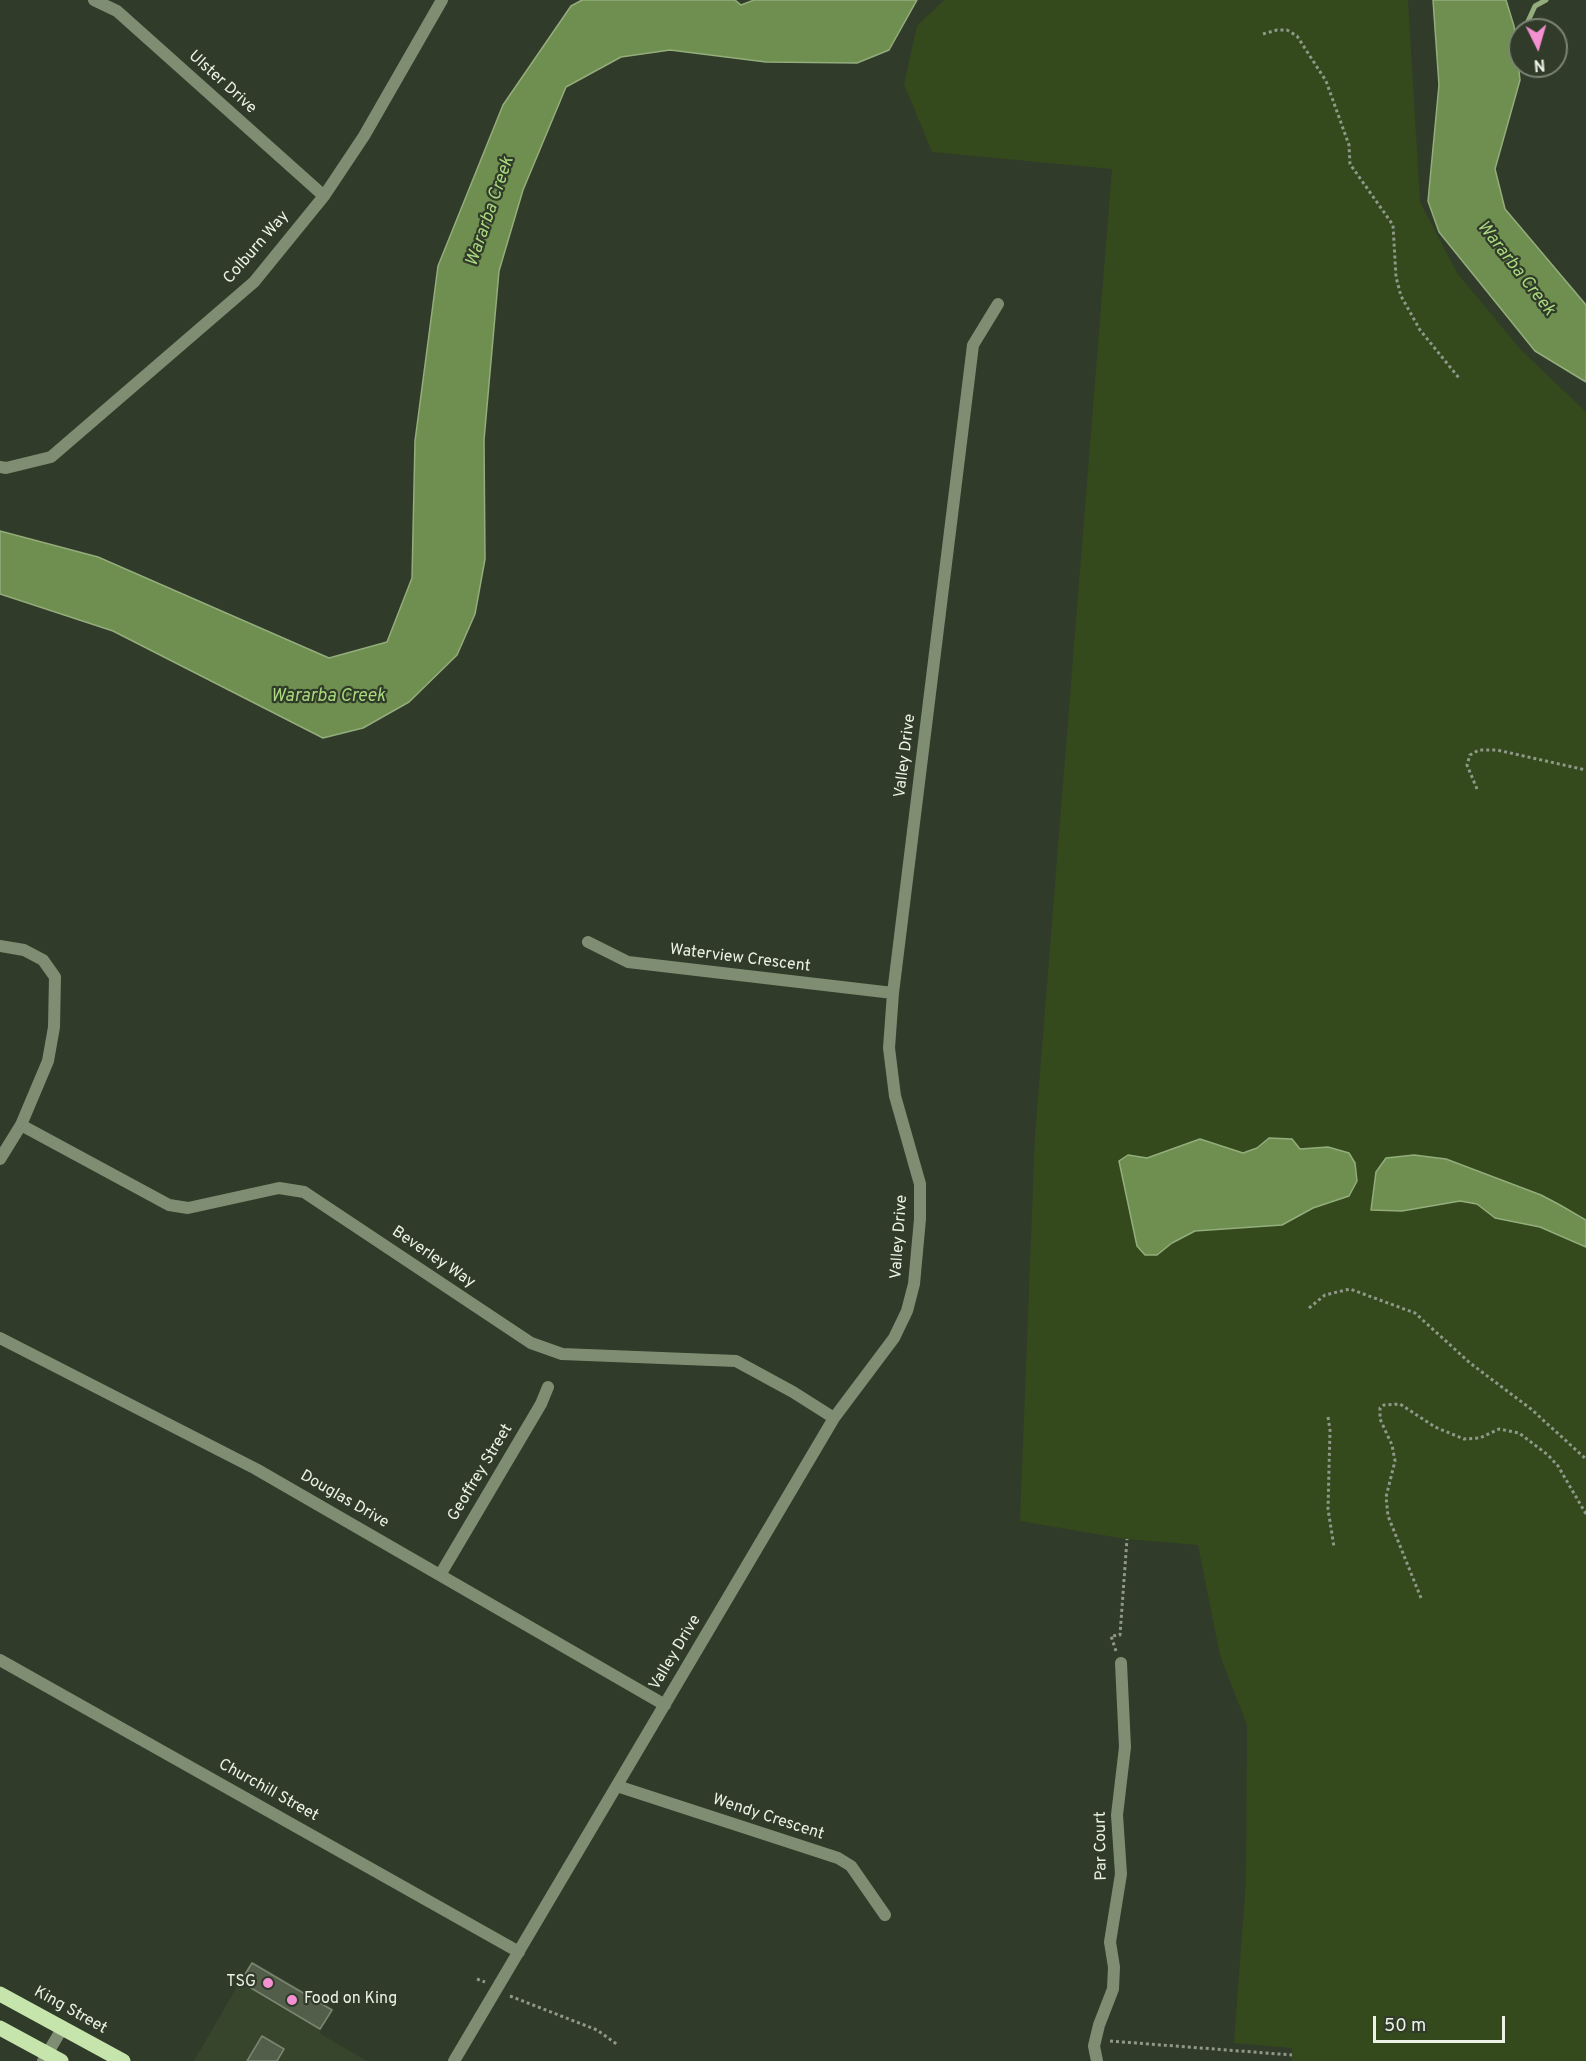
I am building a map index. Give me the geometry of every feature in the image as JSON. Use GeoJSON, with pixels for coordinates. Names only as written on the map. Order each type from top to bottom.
{"type":"FeatureCollection","features":[{"type":"Feature","properties":{"kind":"main road","name":"King Street"},"geometry":{"type":"LineString","coordinates":[[0,1994],[123,2061]]}},
{"type":"Feature","properties":{"kind":"main road"},"geometry":{"type":"LineString","coordinates":[[0,2028],[51,2058]]}},
{"type":"Feature","properties":{"kind":"street","name":"Ulster Drive"},"geometry":{"type":"LineString","coordinates":[[94,0],[117,12],[324,196]]}},
{"type":"Feature","properties":{"kind":"street","name":"Colburn Way"},"geometry":{"type":"LineString","coordinates":[[0,467],[6,468],[51,457],[96,421],[254,282],[324,196],[364,136],[442,0]]}},
{"type":"Feature","properties":{"kind":"street","name":"Valley Drive"},"geometry":{"type":"LineString","coordinates":[[454,2061],[834,1418],[894,1338],[907,1311],[914,1284],[920,1219],[920,1184],[896,1096],[889,1048],[893,993],[973,345],[998,304]]}},
{"type":"Feature","properties":{"kind":"street","name":"Waterview Crescent"},"geometry":{"type":"LineString","coordinates":[[588,942],[628,962],[893,993]]}},
{"type":"Feature","properties":{"kind":"street"},"geometry":{"type":"LineString","coordinates":[[0,946],[24,950],[43,960],[55,976],[54,1027],[48,1061],[21,1125],[0,1159]]}},
{"type":"Feature","properties":{"kind":"street","name":"Beverley Way"},"geometry":{"type":"LineString","coordinates":[[21,1125],[169,1205],[188,1208],[279,1188],[303,1192],[531,1343],[562,1354],[735,1361],[793,1392],[834,1418]]}},
{"type":"Feature","properties":{"kind":"street","name":"Douglas Drive"},"geometry":{"type":"LineString","coordinates":[[0,1338],[256,1469],[665,1705]]}},
{"type":"Feature","properties":{"kind":"street","name":"Geoffrey Street"},"geometry":{"type":"LineString","coordinates":[[440,1575],[541,1404],[548,1387]]}},
{"type":"Feature","properties":{"kind":"street","name":"Churchill Street"},"geometry":{"type":"LineString","coordinates":[[0,1660],[519,1952]]}},
{"type":"Feature","properties":{"kind":"street","name":"Par Court"},"geometry":{"type":"LineString","coordinates":[[1097,2061],[1096,2040],[1113,1989],[1114,1967],[1110,1942],[1121,1874],[1117,1815],[1125,1747],[1121,1663]]}},
{"type":"Feature","properties":{"kind":"street","name":"Wendy Crescent"},"geometry":{"type":"LineString","coordinates":[[617,1786],[838,1858],[851,1866],[885,1915]]}},
{"type":"Feature","properties":{"kind":"street"},"geometry":{"type":"LineString","coordinates":[[51,2058],[63,2027]]}},
{"type":"Feature","properties":{"kind":"path"},"geometry":{"type":"LineString","coordinates":[[1263,34],[1287,30],[1297,36],[1326,81],[1349,145],[1350,164],[1393,225],[1396,278],[1401,296],[1420,330],[1459,378]]}},
{"type":"Feature","properties":{"kind":"path"},"geometry":{"type":"LineString","coordinates":[[1477,789],[1467,765],[1470,755],[1479,750],[1497,750],[1586,770]]}},
{"type":"Feature","properties":{"kind":"path"},"geometry":{"type":"LineString","coordinates":[[1310,1308],[1325,1295],[1350,1288],[1415,1313],[1470,1363],[1531,1409],[1586,1459]]}},
{"type":"Feature","properties":{"kind":"path"},"geometry":{"type":"LineString","coordinates":[[1421,1598],[1388,1516],[1386,1497],[1395,1461],[1394,1452],[1380,1419],[1380,1408],[1384,1405],[1400,1404],[1435,1427],[1464,1439],[1480,1438],[1500,1429],[1519,1433],[1548,1455],[1558,1466],[1586,1514]]}},
{"type":"Feature","properties":{"kind":"path"},"geometry":{"type":"LineString","coordinates":[[1328,1417],[1330,1430],[1328,1509],[1334,1547]]}},
{"type":"Feature","properties":{"kind":"path"},"geometry":{"type":"LineString","coordinates":[[1121,1663],[1111,1636],[1120,1635],[1126,1539]]}},
{"type":"Feature","properties":{"kind":"path"},"geometry":{"type":"LineString","coordinates":[[477,1979],[486,1983]]}},
{"type":"Feature","properties":{"kind":"path"},"geometry":{"type":"LineString","coordinates":[[510,1996],[597,2030],[618,2045]]}},
{"type":"Feature","properties":{"kind":"path"},"geometry":{"type":"LineString","coordinates":[[1096,2040],[1292,2055]]}},
{"type":"Feature","properties":{"kind":"shaded area"},"geometry":{"type":"Polygon","coordinates":[[[944,0],[1408,0],[1420,202],[1457,273],[1521,350],[1586,412],[1586,2061],[1292,2061],[1292,2048],[1234,2043],[1246,1881],[1247,1725],[1220,1655],[1198,1545],[1126,1539],[1020,1521],[1035,1135],[1112,169],[932,152],[904,84],[917,26],[944,0]]]}},
{"type":"Feature","properties":{"kind":"shaded area"},"geometry":{"type":"Polygon","coordinates":[[[252,1961],[334,2009],[319,2033],[367,2061],[194,2061],[252,1961]]]}},
{"type":"Feature","properties":{"kind":"water","name":"Wararba Creek"},"geometry":{"type":"Polygon","coordinates":[[[582,0],[735,0],[741,5],[754,0],[917,0],[889,50],[857,63],[766,62],[670,50],[621,57],[566,87],[523,190],[499,271],[484,440],[485,559],[475,614],[457,655],[409,702],[363,728],[323,738],[113,631],[0,594],[0,531],[98,557],[329,658],[387,642],[412,578],[415,441],[438,266],[503,105],[571,6],[582,0]]]}},
{"type":"Feature","properties":{"kind":"water","name":"Wararba Creek"},"geometry":{"type":"Polygon","coordinates":[[[1433,0],[1506,0],[1512,18],[1508,18],[1508,78],[1520,78],[1520,80],[1495,169],[1505,209],[1586,305],[1586,382],[1535,351],[1439,232],[1428,201],[1439,85],[1433,0]]]}},
{"type":"Feature","properties":{"kind":"water"},"geometry":{"type":"Polygon","coordinates":[[[1269,1138],[1292,1139],[1300,1149],[1328,1147],[1349,1153],[1355,1163],[1357,1181],[1349,1196],[1313,1208],[1282,1225],[1195,1231],[1172,1243],[1157,1255],[1145,1255],[1137,1246],[1119,1161],[1128,1155],[1147,1158],[1200,1139],[1243,1153],[1257,1148],[1269,1138]]]}},
{"type":"Feature","properties":{"kind":"water"},"geometry":{"type":"Polygon","coordinates":[[[1414,1155],[1446,1159],[1541,1195],[1560,1205],[1586,1220],[1586,1247],[1540,1227],[1495,1218],[1477,1204],[1460,1201],[1402,1211],[1371,1210],[1376,1172],[1386,1158],[1414,1155]]]}},
{"type":"Feature","properties":{"kind":"building"},"geometry":{"type":"Polygon","coordinates":[[[252,1963],[332,2010],[320,2029],[251,1988],[253,1986],[242,1979],[252,1963]]]}},
{"type":"Feature","properties":{"kind":"building"},"geometry":{"type":"Polygon","coordinates":[[[262,2036],[284,2049],[277,2061],[247,2061],[262,2036]]]}},
{"type":"Feature","properties":{"kind":"waterway"},"geometry":{"type":"LineString","coordinates":[[1530,18],[1535,6],[1546,0]]}},
{"type":"Feature","properties":{"kind":"place","name":"TSG"},"geometry":{"type":"Point","coordinates":[268,1983]}},
{"type":"Feature","properties":{"kind":"place","name":"Food on King"},"geometry":{"type":"Point","coordinates":[292,2000]}}]}
